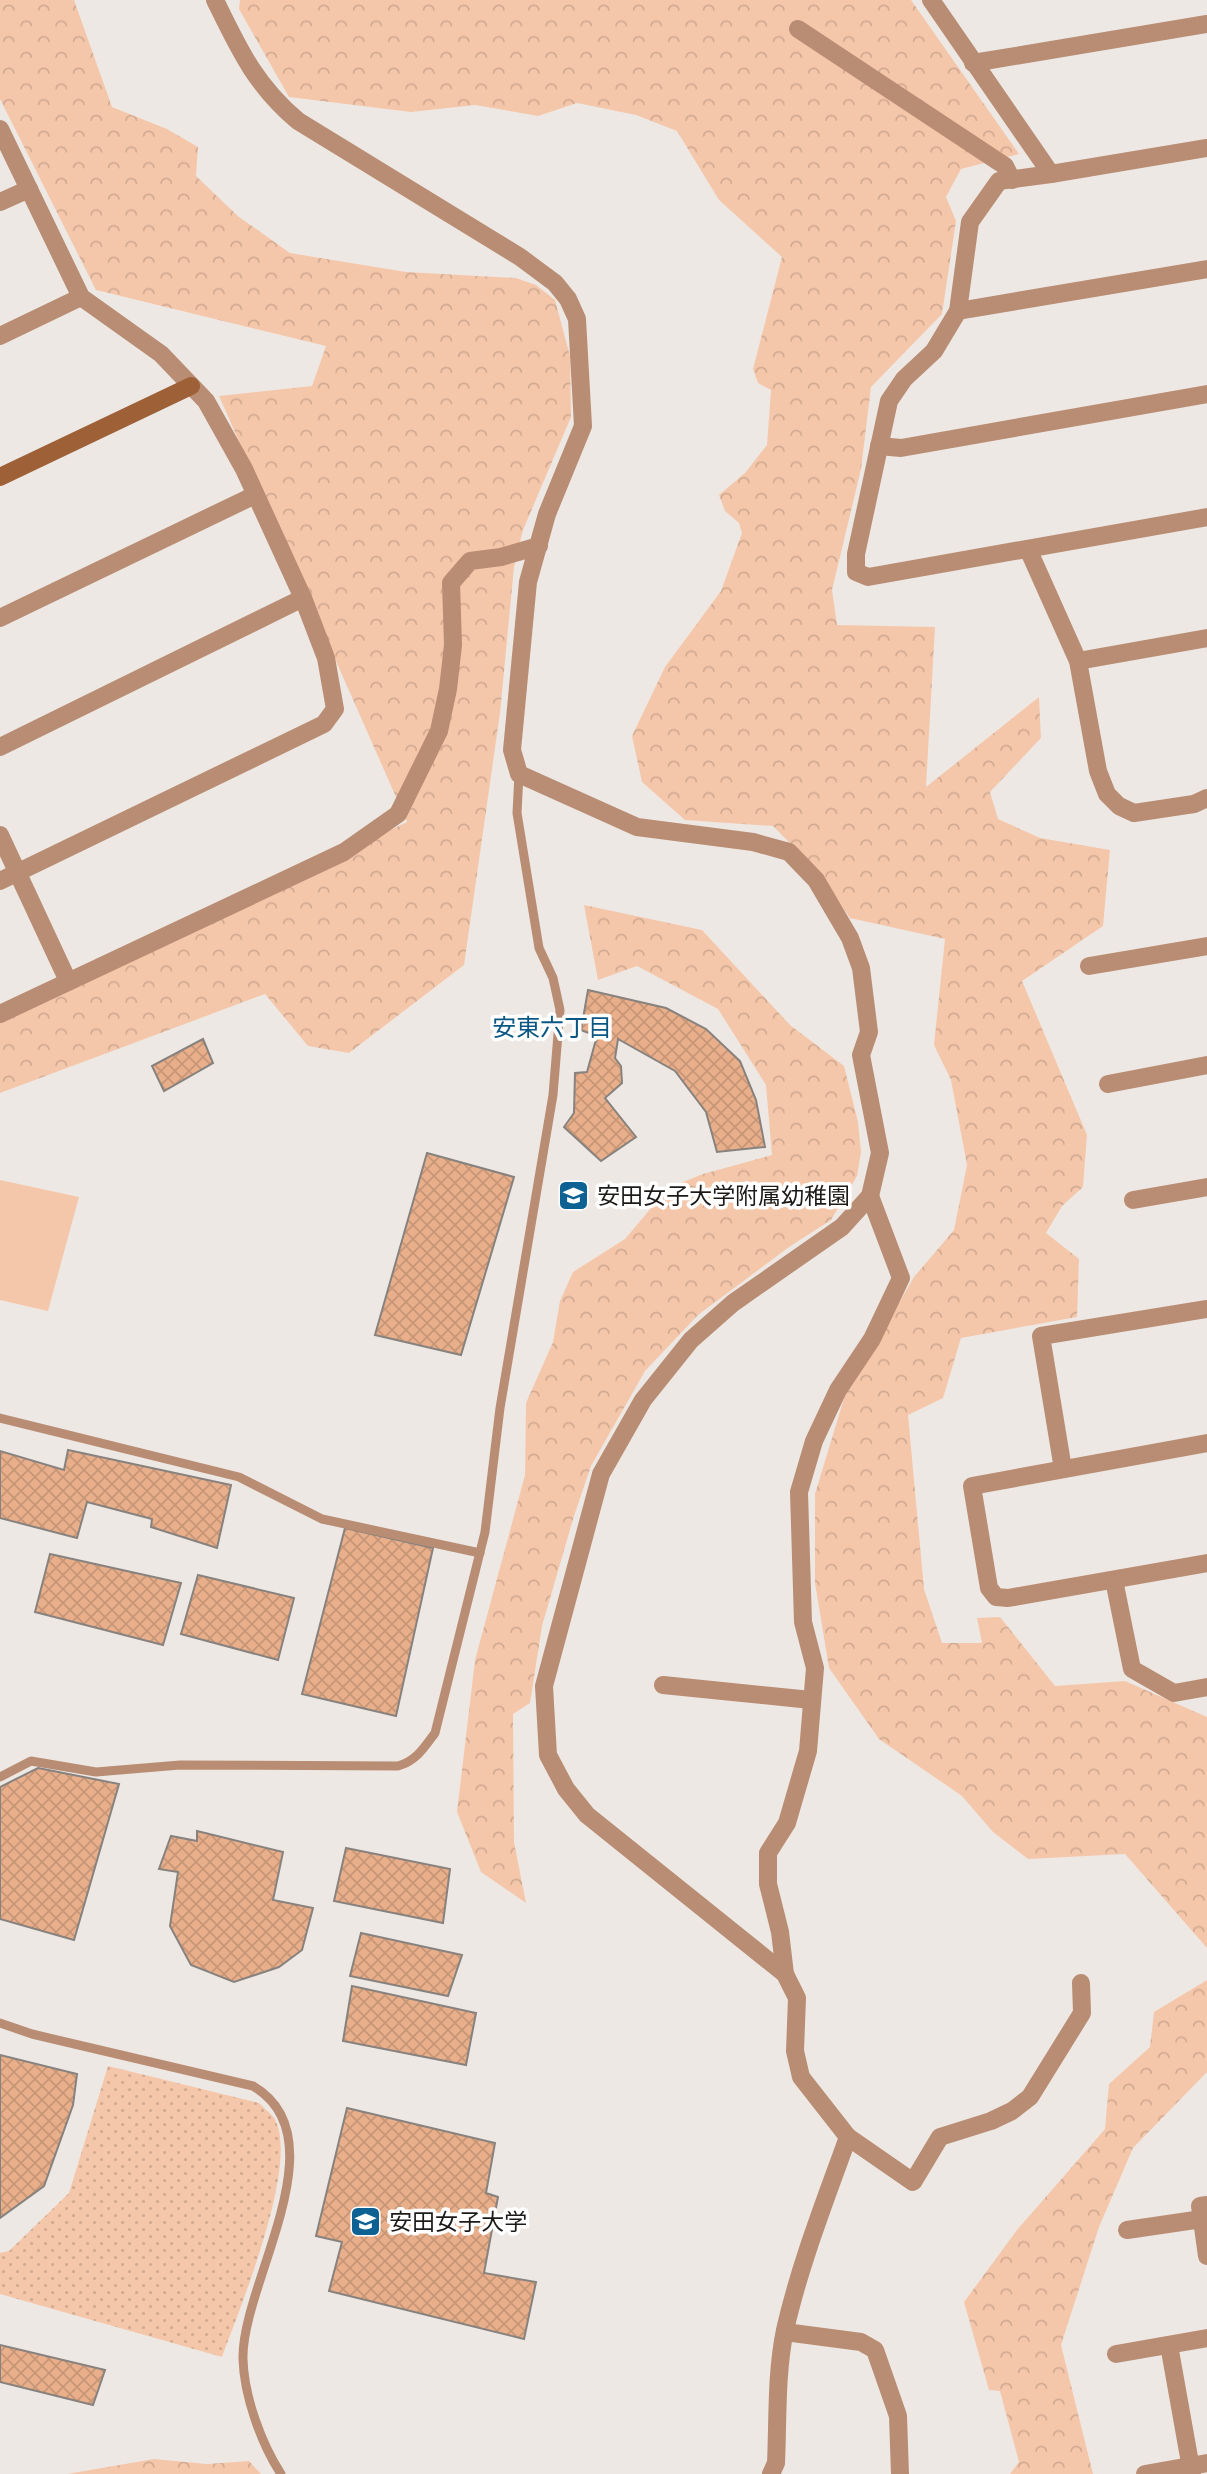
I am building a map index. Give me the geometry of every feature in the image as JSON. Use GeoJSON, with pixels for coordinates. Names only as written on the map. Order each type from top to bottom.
{"type":"FeatureCollection","features":[{"type":"Feature","properties":{"kind":"street"},"geometry":{"type":"LineString","coordinates":[[215,0],[240,51],[270,97],[298,121],[520,257],[555,283],[568,299],[577,319],[583,426],[547,514],[528,582],[512,750],[519,774],[637,827],[753,842],[789,852],[804,864],[850,938],[861,968],[869,1032],[861,1055],[880,1153],[870,1196],[842,1227],[795,1257],[701,1331],[643,1400],[601,1474],[544,1686],[548,1755],[566,1789],[587,1815],[785,1974]]}},
{"type":"Feature","properties":{"kind":"street"},"geometry":{"type":"LineString","coordinates":[[931,0],[1051,174]]}},
{"type":"Feature","properties":{"kind":"street"},"geometry":{"type":"LineString","coordinates":[[973,63],[1207,24]]}},
{"type":"Feature","properties":{"kind":"street"},"geometry":{"type":"LineString","coordinates":[[798,29],[1005,166],[1012,180]]}},
{"type":"Feature","properties":{"kind":"street"},"geometry":{"type":"LineString","coordinates":[[0,129],[81,297],[161,355],[206,401],[255,495],[303,598],[326,658],[335,709],[324,724],[0,881]]}},
{"type":"Feature","properties":{"kind":"street"},"geometry":{"type":"LineString","coordinates":[[1207,148],[999,181],[970,222],[958,311],[934,351],[904,379],[889,401],[856,554],[856,572],[868,577],[1207,517]]}},
{"type":"Feature","properties":{"kind":"street"},"geometry":{"type":"LineString","coordinates":[[0,202],[29,188]]}},
{"type":"Feature","properties":{"kind":"street"},"geometry":{"type":"LineString","coordinates":[[958,311],[1207,269]]}},
{"type":"Feature","properties":{"kind":"street"},"geometry":{"type":"LineString","coordinates":[[0,336],[81,297]]}},
{"type":"Feature","properties":{"kind":"street"},"geometry":{"type":"LineString","coordinates":[[0,477],[191,386]]}},
{"type":"Feature","properties":{"kind":"street"},"geometry":{"type":"LineString","coordinates":[[880,446],[901,448],[1207,394]]}},
{"type":"Feature","properties":{"kind":"street"},"geometry":{"type":"LineString","coordinates":[[0,618],[255,495]]}},
{"type":"Feature","properties":{"kind":"street"},"geometry":{"type":"LineString","coordinates":[[0,1014],[344,852],[398,814],[441,721],[453,645],[451,583],[470,561],[501,557],[538,546]]}},
{"type":"Feature","properties":{"kind":"street"},"geometry":{"type":"LineString","coordinates":[[1028,549],[1078,661],[1098,771],[1107,794],[1119,806],[1135,813],[1194,804],[1207,798]]}},
{"type":"Feature","properties":{"kind":"street"},"geometry":{"type":"LineString","coordinates":[[0,747],[303,598]]}},
{"type":"Feature","properties":{"kind":"street"},"geometry":{"type":"LineString","coordinates":[[1078,661],[1207,638]]}},
{"type":"Feature","properties":{"kind":"street"},"geometry":{"type":"LineString","coordinates":[[0,835],[68,981]]}},
{"type":"Feature","properties":{"kind":"street"},"geometry":{"type":"LineString","coordinates":[[1089,966],[1207,946]]}},
{"type":"Feature","properties":{"kind":"street"},"geometry":{"type":"LineString","coordinates":[[1108,1084],[1207,1065]]}},
{"type":"Feature","properties":{"kind":"street"},"geometry":{"type":"LineString","coordinates":[[1133,1200],[1207,1187]]}},
{"type":"Feature","properties":{"kind":"street"},"geometry":{"type":"LineString","coordinates":[[870,1196],[901,1278],[872,1339],[838,1390],[814,1441],[799,1492],[803,1622],[815,1668],[808,1751],[787,1823],[768,1853],[768,1884],[780,1932],[785,1974],[797,1998],[795,2051],[801,2077],[848,2137],[913,2182],[940,2137],[990,2121],[1012,2111],[1030,2097],[1082,2013],[1081,1983]]}},
{"type":"Feature","properties":{"kind":"street"},"geometry":{"type":"LineString","coordinates":[[1063,1469],[1041,1336],[1207,1309]]}},
{"type":"Feature","properties":{"kind":"street"},"geometry":{"type":"LineString","coordinates":[[1207,1443],[972,1486],[989,1588],[996,1597],[1008,1598],[1207,1563]]}},
{"type":"Feature","properties":{"kind":"street"},"geometry":{"type":"LineString","coordinates":[[1114,1580],[1132,1669],[1174,1693],[1207,1687]]}},
{"type":"Feature","properties":{"kind":"street"},"geometry":{"type":"LineString","coordinates":[[663,1685],[811,1700]]}},
{"type":"Feature","properties":{"kind":"street"},"geometry":{"type":"LineString","coordinates":[[771,2474],[776,2463],[778,2388],[785,2332],[807,2249],[848,2137]]}},
{"type":"Feature","properties":{"kind":"street"},"geometry":{"type":"LineString","coordinates":[[1127,2230],[1205,2212],[1207,2256]]}},
{"type":"Feature","properties":{"kind":"street"},"geometry":{"type":"LineString","coordinates":[[785,2332],[860,2343],[875,2350],[898,2416],[900,2474]]}},
{"type":"Feature","properties":{"kind":"street"},"geometry":{"type":"LineString","coordinates":[[1116,2354],[1207,2338]]}},
{"type":"Feature","properties":{"kind":"street"},"geometry":{"type":"LineString","coordinates":[[1145,2474],[1196,2468],[1170,2345]]}},
{"type":"Feature","properties":{"kind":"lane"},"geometry":{"type":"LineString","coordinates":[[0,1777],[32,1761],[96,1772],[180,1765],[398,1766],[409,1763],[422,1752],[435,1733],[480,1553],[493,1488],[500,1408],[553,1095],[560,1010],[553,978],[540,948],[517,813],[519,774]]}},
{"type":"Feature","properties":{"kind":"lane"},"geometry":{"type":"LineString","coordinates":[[0,1418],[239,1476],[322,1520],[480,1553]]}},
{"type":"Feature","properties":{"kind":"lane"},"geometry":{"type":"LineString","coordinates":[[0,2023],[32,2034],[253,2086],[267,2095],[281,2113],[288,2135],[286,2193],[247,2325],[243,2357],[246,2388],[271,2459],[281,2474]]}},
{"type":"Feature","properties":{"kind":"green space"},"geometry":{"type":"Polygon","coordinates":[[[0,0],[74,0],[112,107],[167,129],[198,147],[196,176],[239,217],[290,253],[406,272],[516,278],[536,285],[555,300],[570,356],[571,417],[523,530],[514,567],[500,713],[464,965],[349,1053],[308,1046],[265,994],[0,1093],[0,1023],[407,822],[219,396],[312,386],[326,346],[96,290],[0,99],[0,0]]]}},
{"type":"Feature","properties":{"kind":"green space"},"geometry":{"type":"Polygon","coordinates":[[[240,0],[911,0],[1019,154],[961,169],[946,197],[956,221],[942,314],[871,387],[861,469],[832,590],[837,625],[935,627],[926,787],[1039,697],[1041,738],[990,792],[998,819],[1040,838],[1110,850],[1103,926],[1022,981],[1087,1135],[1083,1187],[1062,1206],[1046,1233],[1079,1259],[1077,1317],[961,1338],[943,1398],[908,1415],[924,1589],[942,1643],[982,1643],[977,1618],[1000,1617],[1055,1686],[1125,1681],[1207,1717],[1207,1948],[1125,1854],[1028,1859],[993,1832],[962,1796],[879,1739],[829,1668],[815,1583],[815,1494],[845,1395],[914,1277],[954,1230],[967,1165],[951,1080],[934,1045],[945,939],[850,918],[816,870],[773,826],[685,820],[642,782],[632,736],[665,667],[721,591],[742,533],[739,523],[725,511],[719,495],[745,473],[767,445],[771,390],[758,383],[753,369],[782,257],[719,200],[677,131],[636,115],[577,103],[538,116],[475,105],[411,112],[289,97],[239,9],[240,0]]]}},
{"type":"Feature","properties":{"kind":"green space"},"geometry":{"type":"Polygon","coordinates":[[[584,905],[702,930],[790,1025],[844,1066],[858,1122],[861,1152],[857,1176],[831,1220],[789,1247],[698,1315],[645,1371],[591,1466],[542,1626],[530,1703],[513,1714],[514,1842],[526,1903],[481,1872],[457,1812],[475,1660],[525,1475],[526,1403],[553,1342],[560,1301],[573,1272],[625,1239],[668,1188],[703,1174],[772,1155],[766,1085],[718,1009],[637,966],[598,980],[584,905]]]}},
{"type":"Feature","properties":{"kind":"green space"},"geometry":{"type":"Polygon","coordinates":[[[0,1180],[79,1197],[48,1311],[0,1300],[0,1180]]]}},
{"type":"Feature","properties":{"kind":"green space"},"geometry":{"type":"Polygon","coordinates":[[[1207,1980],[1207,2072],[1133,2148],[1099,2227],[1061,2345],[1093,2474],[1010,2474],[1019,2462],[1000,2391],[989,2390],[964,2302],[1017,2230],[1105,2129],[1109,2084],[1150,2047],[1154,2012],[1207,1980]]]}},
{"type":"Feature","properties":{"kind":"green space"},"geometry":{"type":"Polygon","coordinates":[[[108,2066],[259,2103],[274,2118],[280,2139],[280,2167],[274,2201],[253,2272],[222,2357],[0,2294],[0,2253],[9,2251],[69,2193],[108,2066]]]}},
{"type":"Feature","properties":{"kind":"green space"},"geometry":{"type":"Polygon","coordinates":[[[154,2459],[207,2464],[249,2461],[261,2474],[67,2474],[154,2459]]]}},
{"type":"Feature","properties":{"kind":"building"},"geometry":{"type":"Polygon","coordinates":[[[588,990],[666,1008],[706,1029],[740,1061],[756,1100],[765,1147],[717,1152],[706,1112],[675,1071],[618,1039],[615,1058],[621,1066],[622,1083],[605,1098],[636,1137],[601,1161],[564,1127],[574,1113],[575,1073],[587,1072],[597,1036],[581,1030],[588,990]]]}},
{"type":"Feature","properties":{"kind":"building"},"geometry":{"type":"Polygon","coordinates":[[[203,1039],[213,1063],[164,1091],[152,1066],[203,1039]]]}},
{"type":"Feature","properties":{"kind":"building"},"geometry":{"type":"Polygon","coordinates":[[[427,1153],[514,1177],[461,1355],[375,1335],[427,1153]]]}},
{"type":"Feature","properties":{"kind":"building"},"geometry":{"type":"Polygon","coordinates":[[[68,1450],[231,1485],[217,1548],[151,1527],[152,1519],[87,1502],[77,1538],[0,1518],[0,1451],[64,1470],[68,1450]]]}},
{"type":"Feature","properties":{"kind":"building"},"geometry":{"type":"Polygon","coordinates":[[[345,1528],[433,1548],[396,1716],[302,1694],[345,1528]]]}},
{"type":"Feature","properties":{"kind":"building"},"geometry":{"type":"Polygon","coordinates":[[[50,1554],[181,1583],[163,1645],[35,1612],[50,1554]]]}},
{"type":"Feature","properties":{"kind":"building"},"geometry":{"type":"Polygon","coordinates":[[[198,1575],[294,1598],[278,1660],[181,1634],[198,1575]]]}},
{"type":"Feature","properties":{"kind":"building"},"geometry":{"type":"Polygon","coordinates":[[[38,1768],[119,1784],[74,1940],[0,1919],[0,1787],[38,1768]]]}},
{"type":"Feature","properties":{"kind":"building"},"geometry":{"type":"Polygon","coordinates":[[[197,1831],[283,1852],[273,1900],[313,1908],[302,1950],[279,1967],[234,1982],[191,1965],[170,1926],[178,1872],[159,1869],[171,1836],[197,1841],[197,1831]]]}},
{"type":"Feature","properties":{"kind":"building"},"geometry":{"type":"Polygon","coordinates":[[[346,1848],[450,1869],[443,1923],[334,1901],[346,1848]]]}},
{"type":"Feature","properties":{"kind":"building"},"geometry":{"type":"Polygon","coordinates":[[[361,1933],[462,1955],[448,1996],[350,1976],[361,1933]]]}},
{"type":"Feature","properties":{"kind":"building"},"geometry":{"type":"Polygon","coordinates":[[[352,1986],[476,2013],[466,2065],[343,2041],[352,1986]]]}},
{"type":"Feature","properties":{"kind":"building"},"geometry":{"type":"Polygon","coordinates":[[[0,2055],[77,2074],[73,2105],[44,2186],[0,2218],[0,2055]]]}},
{"type":"Feature","properties":{"kind":"building"},"geometry":{"type":"Polygon","coordinates":[[[347,2108],[495,2143],[486,2193],[498,2197],[484,2273],[536,2282],[524,2339],[329,2291],[342,2242],[316,2236],[347,2108]]]}},
{"type":"Feature","properties":{"kind":"building"},"geometry":{"type":"Polygon","coordinates":[[[0,2345],[105,2370],[93,2405],[0,2382],[0,2345]]]}},
{"type":"Feature","properties":{"kind":"place","name":"安田女子大学附属幼稚園"},"geometry":{"type":"Point","coordinates":[574,1196]}},
{"type":"Feature","properties":{"kind":"place","name":"安田女子大学"},"geometry":{"type":"Point","coordinates":[366,2222]}},
{"type":"Feature","properties":{"kind":"district","name":"安東六丁目"},"geometry":{"type":"Point","coordinates":[552,1028]}}]}
